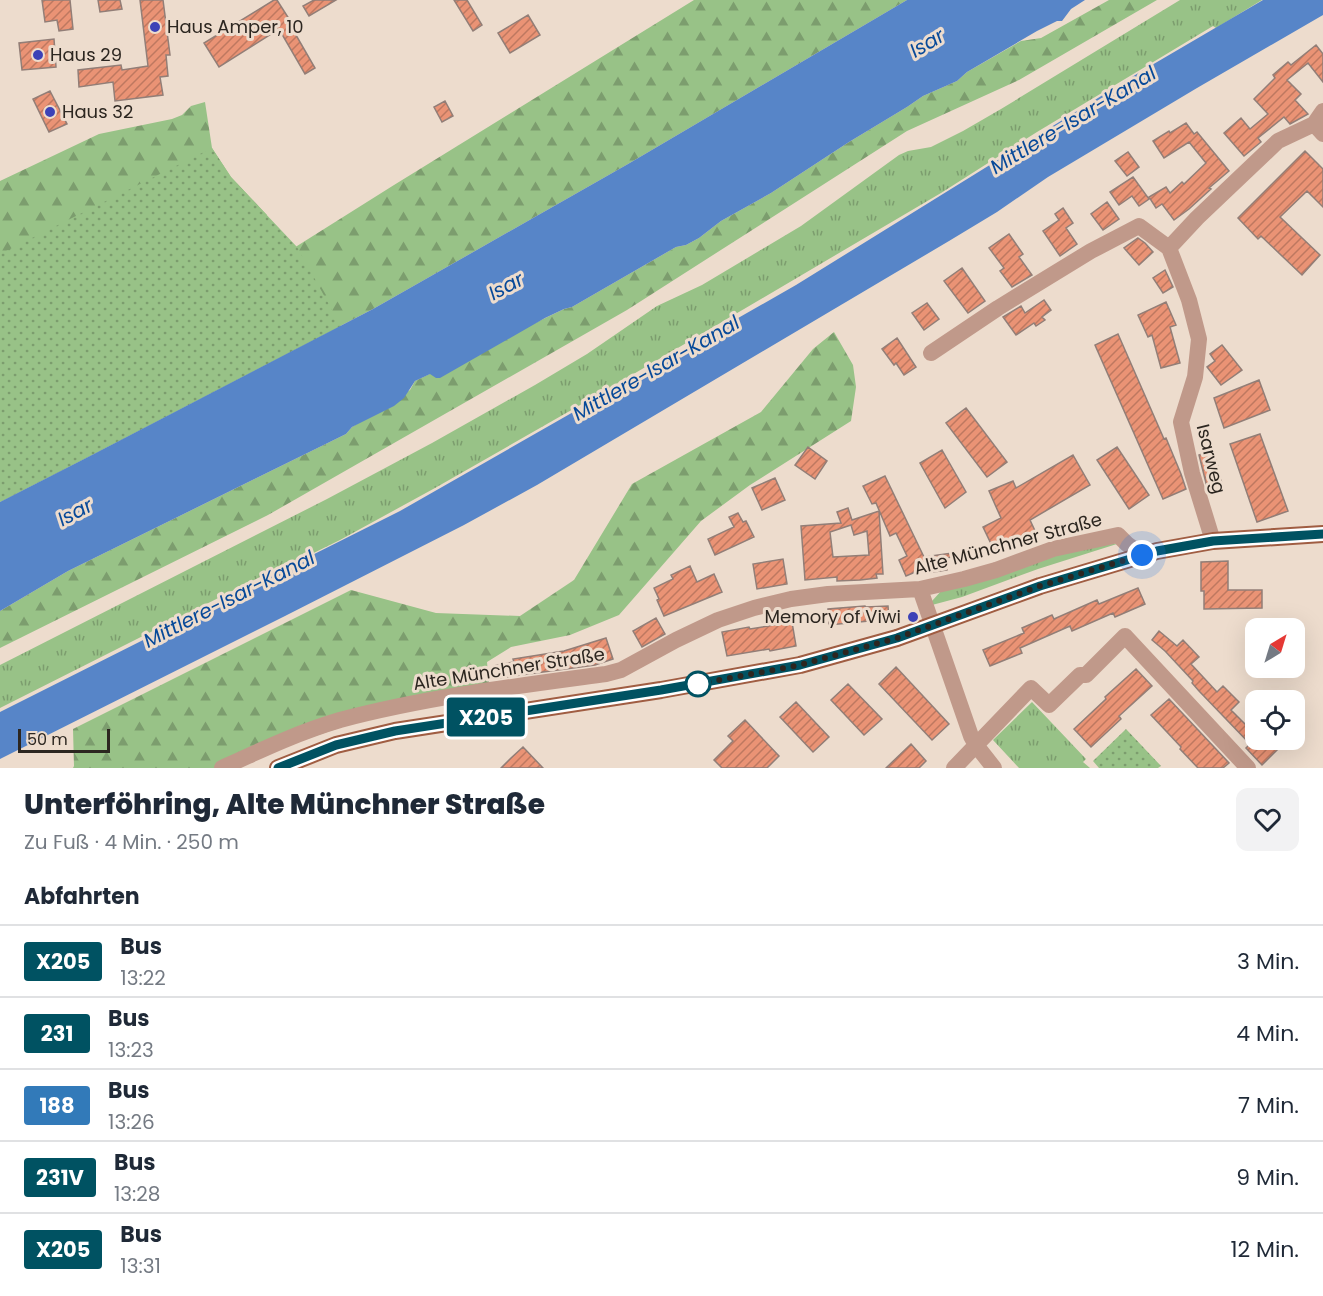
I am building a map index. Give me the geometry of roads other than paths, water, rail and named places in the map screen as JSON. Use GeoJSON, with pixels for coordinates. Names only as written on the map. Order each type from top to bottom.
{"type":"FeatureCollection","features":[{"type":"Feature","properties":{"kind":"main road"},"geometry":{"type":"LineString","coordinates":[[278,768],[336,745],[386,734],[661,690],[800,665],[897,638],[1040,586],[1157,551],[1213,541],[1323,534]]}},
{"type":"Feature","properties":{"kind":"street"},"geometry":{"type":"LineString","coordinates":[[931,353],[1090,250],[1139,226],[1169,248],[1278,141],[1320,123]]}},
{"type":"Feature","properties":{"kind":"street","name":"Isarweg"},"geometry":{"type":"LineString","coordinates":[[1169,248],[1189,300],[1199,339],[1196,377],[1181,422],[1192,473],[1213,541]]}},
{"type":"Feature","properties":{"kind":"street","name":"Alte Münchner Straße"},"geometry":{"type":"LineString","coordinates":[[222,768],[286,739],[374,712],[472,693],[621,670],[718,620],[791,599],[828,594],[920,588],[985,573],[1053,549],[1118,535],[1142,555]]}},
{"type":"Feature","properties":{"kind":"street"},"geometry":{"type":"LineString","coordinates":[[920,588],[971,736],[994,768]]}},
{"type":"Feature","properties":{"kind":"street"},"geometry":{"type":"LineString","coordinates":[[954,768],[1031,688],[1048,705],[1080,675],[1086,675],[1125,636],[1248,768]]}},
{"type":"Feature","properties":{"kind":"water","name":"Isar"},"geometry":{"type":"Polygon","coordinates":[[[907,0],[1085,0],[1071,9],[1062,21],[1057,21],[1037,31],[967,72],[957,81],[923,96],[771,193],[721,221],[699,238],[676,247],[572,307],[545,318],[440,378],[430,374],[415,381],[404,398],[394,406],[352,427],[346,434],[68,571],[0,611],[0,502],[373,309],[628,164],[907,0]]]}},
{"type":"Feature","properties":{"kind":"water","name":"Mittlere-Isar-Kanal"},"geometry":{"type":"Polygon","coordinates":[[[1263,0],[1323,0],[1323,15],[1048,177],[949,241],[537,485],[464,525],[0,759],[0,712],[400,511],[796,285],[1140,72],[1263,0]]]}},
{"type":"Feature","properties":{"kind":"place","name":"Haus Amper, 10"},"geometry":{"type":"Point","coordinates":[155,27]}},
{"type":"Feature","properties":{"kind":"place","name":"Haus 29"},"geometry":{"type":"Point","coordinates":[38,55]}},
{"type":"Feature","properties":{"kind":"place","name":"Haus 32"},"geometry":{"type":"Point","coordinates":[50,112]}},
{"type":"Feature","properties":{"kind":"place","name":"Memory of Viwi"},"geometry":{"type":"Point","coordinates":[913,617]}}]}
